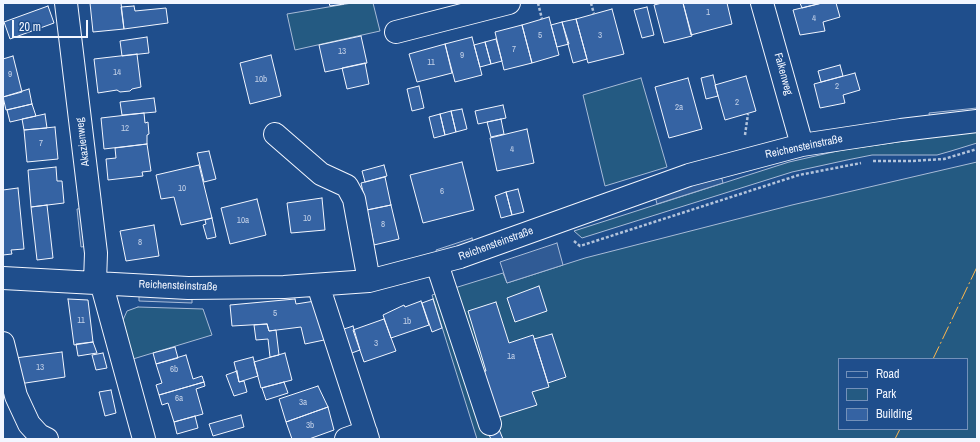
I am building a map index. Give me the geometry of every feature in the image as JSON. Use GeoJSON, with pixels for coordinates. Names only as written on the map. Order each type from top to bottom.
{"type":"FeatureCollection","features":[{"type":"Feature","properties":{"kind":"street","name":"Akazienweg"},"geometry":{"type":"LineString","coordinates":[[66,3],[96,253],[98,282],[144,439]]}},
{"type":"Feature","properties":{"kind":"street"},"geometry":{"type":"LineString","coordinates":[[396,32],[509,3]]}},
{"type":"Feature","properties":{"kind":"street","name":"Falkenweg"},"geometry":{"type":"LineString","coordinates":[[762,3],[802,145]]}},
{"type":"Feature","properties":{"kind":"street","name":"Reichensteinstraße"},"geometry":{"type":"LineString","coordinates":[[3,278],[188,288],[284,287],[369,281],[437,264],[690,175],[802,145],[901,130],[977,121]]}},
{"type":"Feature","properties":{"kind":"street"},"geometry":{"type":"LineString","coordinates":[[275,134],[321,174],[347,186],[354,200],[369,281]]}},
{"type":"Feature","properties":{"kind":"street"},"geometry":{"type":"LineString","coordinates":[[437,264],[490,424]]}},
{"type":"Feature","properties":{"kind":"street"},"geometry":{"type":"LineString","coordinates":[[318,285],[360,437]]}},
{"type":"Feature","properties":{"kind":"street"},"geometry":{"type":"LineString","coordinates":[[3,343],[16,396],[29,424],[39,435],[47,439]]}},
{"type":"Feature","properties":{"kind":"path"},"geometry":{"type":"LineString","coordinates":[[538,3],[542,19]]}},
{"type":"Feature","properties":{"kind":"path"},"geometry":{"type":"LineString","coordinates":[[591,3],[594,14]]}},
{"type":"Feature","properties":{"kind":"path"},"geometry":{"type":"LineString","coordinates":[[572,240],[580,246],[799,175],[875,160],[911,161],[944,159],[977,149]]}},
{"type":"Feature","properties":{"kind":"green space"},"geometry":{"type":"Polygon","coordinates":[[[352,3],[373,3],[380,31],[295,50],[287,14],[352,3]]]}},
{"type":"Feature","properties":{"kind":"green space"},"geometry":{"type":"Polygon","coordinates":[[[641,78],[667,167],[605,186],[583,95],[641,78]]]}},
{"type":"Feature","properties":{"kind":"green space"},"geometry":{"type":"Polygon","coordinates":[[[977,131],[977,143],[937,155],[872,155],[847,160],[792,172],[582,238],[574,231],[789,162],[842,150],[977,131]]]}},
{"type":"Feature","properties":{"kind":"green space"},"geometry":{"type":"Polygon","coordinates":[[[977,162],[977,439],[477,439],[432,295],[503,273],[507,283],[585,258],[792,205],[977,162]]]}},
{"type":"Feature","properties":{"kind":"green space"},"geometry":{"type":"Polygon","coordinates":[[[138,307],[203,309],[212,335],[133,359],[123,320],[127,311],[138,307]]]}},
{"type":"Feature","properties":{"kind":"shaded area"},"geometry":{"type":"Polygon","coordinates":[[[977,108],[977,114],[930,120],[929,113],[977,108]]]}},
{"type":"Feature","properties":{"kind":"shaded area"},"geometry":{"type":"Polygon","coordinates":[[[721,175],[723,183],[657,204],[655,196],[721,175]]]}},
{"type":"Feature","properties":{"kind":"shaded area"},"geometry":{"type":"Polygon","coordinates":[[[85,208],[88,246],[81,247],[77,209],[85,208]]]}},
{"type":"Feature","properties":{"kind":"shaded area"},"geometry":{"type":"Polygon","coordinates":[[[472,238],[474,246],[438,257],[436,250],[472,238]]]}},
{"type":"Feature","properties":{"kind":"shaded area"},"geometry":{"type":"Polygon","coordinates":[[[557,243],[563,265],[507,283],[500,262],[557,243]]]}},
{"type":"Feature","properties":{"kind":"shaded area"},"geometry":{"type":"Polygon","coordinates":[[[139,294],[192,296],[192,303],[139,301],[139,294]]]}},
{"type":"Feature","properties":{"kind":"building"},"geometry":{"type":"Polygon","coordinates":[[[90,3],[121,3],[124,29],[93,32],[90,3]]]}},
{"type":"Feature","properties":{"kind":"building"},"geometry":{"type":"Polygon","coordinates":[[[329,3],[343,3],[344,4],[330,6],[329,3]]]}},
{"type":"Feature","properties":{"kind":"building"},"geometry":{"type":"Polygon","coordinates":[[[662,3],[683,3],[692,36],[664,43],[654,5],[662,3]]]}},
{"type":"Feature","properties":{"kind":"building"},"geometry":{"type":"Polygon","coordinates":[[[683,3],[727,3],[732,24],[691,35],[683,3]]]}},
{"type":"Feature","properties":{"kind":"building"},"geometry":{"type":"Polygon","coordinates":[[[800,3],[822,3],[802,8],[800,3]]]}},
{"type":"Feature","properties":{"kind":"building"},"geometry":{"type":"Polygon","coordinates":[[[822,3],[836,3],[840,17],[823,22],[825,31],[800,35],[793,10],[822,3]]]}},
{"type":"Feature","properties":{"kind":"building"},"geometry":{"type":"Polygon","coordinates":[[[48,6],[54,23],[10,39],[4,22],[48,6]]]}},
{"type":"Feature","properties":{"kind":"building"},"geometry":{"type":"Polygon","coordinates":[[[134,6],[135,11],[166,8],[168,23],[124,29],[121,7],[134,6]]]}},
{"type":"Feature","properties":{"kind":"building"},"geometry":{"type":"Polygon","coordinates":[[[647,7],[654,35],[642,38],[634,10],[647,7]]]}},
{"type":"Feature","properties":{"kind":"building"},"geometry":{"type":"Polygon","coordinates":[[[612,9],[624,54],[588,63],[576,19],[612,9]]]}},
{"type":"Feature","properties":{"kind":"building"},"geometry":{"type":"Polygon","coordinates":[[[549,17],[559,55],[532,63],[522,25],[549,17]]]}},
{"type":"Feature","properties":{"kind":"building"},"geometry":{"type":"Polygon","coordinates":[[[576,19],[587,59],[573,63],[562,22],[576,19]]]}},
{"type":"Feature","properties":{"kind":"building"},"geometry":{"type":"Polygon","coordinates":[[[562,22],[569,44],[557,47],[551,25],[562,22]]]}},
{"type":"Feature","properties":{"kind":"building"},"geometry":{"type":"Polygon","coordinates":[[[522,25],[532,63],[504,70],[495,32],[522,25]]]}},
{"type":"Feature","properties":{"kind":"building"},"geometry":{"type":"Polygon","coordinates":[[[361,36],[367,63],[325,72],[319,45],[361,36]]]}},
{"type":"Feature","properties":{"kind":"building"},"geometry":{"type":"Polygon","coordinates":[[[147,37],[149,53],[122,56],[120,41],[147,37]]]}},
{"type":"Feature","properties":{"kind":"building"},"geometry":{"type":"Polygon","coordinates":[[[472,37],[482,75],[455,82],[445,44],[472,37]]]}},
{"type":"Feature","properties":{"kind":"building"},"geometry":{"type":"Polygon","coordinates":[[[496,39],[502,61],[491,64],[485,42],[496,39]]]}},
{"type":"Feature","properties":{"kind":"building"},"geometry":{"type":"Polygon","coordinates":[[[485,42],[491,64],[480,67],[474,45],[485,42]]]}},
{"type":"Feature","properties":{"kind":"building"},"geometry":{"type":"Polygon","coordinates":[[[445,44],[452,73],[417,82],[409,54],[445,44]]]}},
{"type":"Feature","properties":{"kind":"building"},"geometry":{"type":"Polygon","coordinates":[[[137,54],[141,87],[130,91],[120,92],[117,90],[98,93],[94,59],[137,54]]]}},
{"type":"Feature","properties":{"kind":"building"},"geometry":{"type":"Polygon","coordinates":[[[271,55],[281,96],[250,104],[240,63],[271,55]]]}},
{"type":"Feature","properties":{"kind":"building"},"geometry":{"type":"Polygon","coordinates":[[[13,56],[22,92],[3,97],[3,59],[13,56]]]}},
{"type":"Feature","properties":{"kind":"building"},"geometry":{"type":"Polygon","coordinates":[[[365,63],[369,84],[347,89],[342,68],[365,63]]]}},
{"type":"Feature","properties":{"kind":"building"},"geometry":{"type":"Polygon","coordinates":[[[840,65],[843,76],[821,82],[818,71],[840,65]]]}},
{"type":"Feature","properties":{"kind":"building"},"geometry":{"type":"Polygon","coordinates":[[[855,73],[860,90],[843,95],[845,103],[820,108],[814,84],[855,73]]]}},
{"type":"Feature","properties":{"kind":"building"},"geometry":{"type":"Polygon","coordinates":[[[713,75],[718,96],[706,99],[701,78],[713,75]]]}},
{"type":"Feature","properties":{"kind":"building"},"geometry":{"type":"Polygon","coordinates":[[[746,76],[756,111],[725,120],[715,85],[746,76]]]}},
{"type":"Feature","properties":{"kind":"building"},"geometry":{"type":"Polygon","coordinates":[[[688,78],[702,129],[669,138],[655,87],[688,78]]]}},
{"type":"Feature","properties":{"kind":"building"},"geometry":{"type":"Polygon","coordinates":[[[419,86],[424,108],[412,111],[407,89],[419,86]]]}},
{"type":"Feature","properties":{"kind":"building"},"geometry":{"type":"Polygon","coordinates":[[[29,89],[32,104],[6,110],[3,97],[29,89]]]}},
{"type":"Feature","properties":{"kind":"building"},"geometry":{"type":"Polygon","coordinates":[[[154,98],[156,112],[122,115],[120,102],[154,98]]]}},
{"type":"Feature","properties":{"kind":"building"},"geometry":{"type":"Polygon","coordinates":[[[32,104],[36,116],[10,122],[7,110],[32,104]]]}},
{"type":"Feature","properties":{"kind":"building"},"geometry":{"type":"Polygon","coordinates":[[[503,105],[506,118],[478,124],[475,111],[503,105]]]}},
{"type":"Feature","properties":{"kind":"building"},"geometry":{"type":"Polygon","coordinates":[[[462,109],[467,129],[456,132],[451,111],[462,109]]]}},
{"type":"Feature","properties":{"kind":"building"},"geometry":{"type":"Polygon","coordinates":[[[451,111],[456,132],[445,135],[440,114],[451,111]]]}},
{"type":"Feature","properties":{"kind":"building"},"geometry":{"type":"Polygon","coordinates":[[[144,113],[145,123],[148,122],[149,134],[147,135],[147,144],[104,149],[101,118],[144,113]]]}},
{"type":"Feature","properties":{"kind":"building"},"geometry":{"type":"Polygon","coordinates":[[[45,114],[47,128],[24,130],[22,119],[45,114]]]}},
{"type":"Feature","properties":{"kind":"building"},"geometry":{"type":"Polygon","coordinates":[[[440,114],[445,135],[434,138],[429,117],[440,114]]]}},
{"type":"Feature","properties":{"kind":"building"},"geometry":{"type":"Polygon","coordinates":[[[501,119],[504,134],[491,137],[487,122],[501,119]]]}},
{"type":"Feature","properties":{"kind":"building"},"geometry":{"type":"Polygon","coordinates":[[[55,127],[58,159],[27,162],[24,130],[55,127]]]}},
{"type":"Feature","properties":{"kind":"building"},"geometry":{"type":"Polygon","coordinates":[[[527,129],[534,163],[497,171],[490,138],[527,129]]]}},
{"type":"Feature","properties":{"kind":"building"},"geometry":{"type":"Polygon","coordinates":[[[147,144],[151,171],[142,172],[143,176],[108,180],[106,159],[116,158],[115,148],[147,144]]]}},
{"type":"Feature","properties":{"kind":"building"},"geometry":{"type":"Polygon","coordinates":[[[209,151],[216,179],[204,182],[197,153],[209,151]]]}},
{"type":"Feature","properties":{"kind":"building"},"geometry":{"type":"Polygon","coordinates":[[[462,162],[474,210],[423,223],[410,175],[462,162]]]}},
{"type":"Feature","properties":{"kind":"building"},"geometry":{"type":"Polygon","coordinates":[[[199,165],[212,218],[181,225],[174,197],[161,199],[156,175],[199,165]]]}},
{"type":"Feature","properties":{"kind":"building"},"geometry":{"type":"Polygon","coordinates":[[[384,165],[387,176],[365,182],[362,171],[384,165]]]}},
{"type":"Feature","properties":{"kind":"building"},"geometry":{"type":"Polygon","coordinates":[[[56,167],[57,181],[62,181],[64,203],[31,207],[28,170],[56,167]]]}},
{"type":"Feature","properties":{"kind":"building"},"geometry":{"type":"Polygon","coordinates":[[[385,177],[391,205],[367,210],[361,183],[385,177]]]}},
{"type":"Feature","properties":{"kind":"building"},"geometry":{"type":"Polygon","coordinates":[[[18,188],[24,249],[11,250],[12,254],[3,255],[3,190],[18,188]]]}},
{"type":"Feature","properties":{"kind":"building"},"geometry":{"type":"Polygon","coordinates":[[[518,189],[524,212],[512,215],[506,192],[518,189]]]}},
{"type":"Feature","properties":{"kind":"building"},"geometry":{"type":"Polygon","coordinates":[[[506,192],[512,215],[501,218],[495,196],[506,192]]]}},
{"type":"Feature","properties":{"kind":"building"},"geometry":{"type":"Polygon","coordinates":[[[322,198],[325,230],[291,233],[287,203],[322,198]]]}},
{"type":"Feature","properties":{"kind":"building"},"geometry":{"type":"Polygon","coordinates":[[[257,199],[266,235],[230,244],[221,208],[257,199]]]}},
{"type":"Feature","properties":{"kind":"building"},"geometry":{"type":"Polygon","coordinates":[[[47,205],[53,258],[37,260],[31,207],[47,205]]]}},
{"type":"Feature","properties":{"kind":"building"},"geometry":{"type":"Polygon","coordinates":[[[391,205],[399,239],[374,245],[367,210],[391,205]]]}},
{"type":"Feature","properties":{"kind":"building"},"geometry":{"type":"Polygon","coordinates":[[[212,218],[216,237],[207,239],[203,225],[206,224],[205,220],[212,218]]]}},
{"type":"Feature","properties":{"kind":"building"},"geometry":{"type":"Polygon","coordinates":[[[154,225],[159,256],[126,261],[120,231],[154,225]]]}},
{"type":"Feature","properties":{"kind":"building"},"geometry":{"type":"Polygon","coordinates":[[[539,286],[547,311],[515,322],[507,298],[539,286]]]}},
{"type":"Feature","properties":{"kind":"building"},"geometry":{"type":"Polygon","coordinates":[[[68,299],[88,300],[93,342],[74,345],[68,299]]]}},
{"type":"Feature","properties":{"kind":"building"},"geometry":{"type":"Polygon","coordinates":[[[295,299],[296,304],[315,301],[324,340],[305,344],[301,327],[269,331],[267,324],[232,326],[230,305],[295,299]]]}},
{"type":"Feature","properties":{"kind":"building"},"geometry":{"type":"Polygon","coordinates":[[[433,299],[442,328],[432,332],[422,303],[433,299]]]}},
{"type":"Feature","properties":{"kind":"building"},"geometry":{"type":"Polygon","coordinates":[[[421,301],[429,325],[391,338],[383,315],[404,305],[405,307],[421,301]]]}},
{"type":"Feature","properties":{"kind":"building"},"geometry":{"type":"Polygon","coordinates":[[[496,302],[509,343],[533,335],[549,387],[532,392],[537,405],[493,419],[479,373],[486,371],[468,311],[496,302]]]}},
{"type":"Feature","properties":{"kind":"building"},"geometry":{"type":"Polygon","coordinates":[[[384,319],[396,351],[364,362],[353,330],[384,319]]]}},
{"type":"Feature","properties":{"kind":"building"},"geometry":{"type":"Polygon","coordinates":[[[267,324],[269,331],[276,330],[279,355],[270,357],[268,339],[256,340],[254,325],[267,324]]]}},
{"type":"Feature","properties":{"kind":"building"},"geometry":{"type":"Polygon","coordinates":[[[353,326],[360,350],[349,354],[341,330],[353,326]]]}},
{"type":"Feature","properties":{"kind":"building"},"geometry":{"type":"Polygon","coordinates":[[[552,334],[566,377],[548,383],[534,339],[552,334]]]}},
{"type":"Feature","properties":{"kind":"building"},"geometry":{"type":"Polygon","coordinates":[[[93,342],[97,353],[78,356],[76,344],[93,342]]]}},
{"type":"Feature","properties":{"kind":"building"},"geometry":{"type":"Polygon","coordinates":[[[175,347],[178,358],[156,364],[153,353],[175,347]]]}},
{"type":"Feature","properties":{"kind":"building"},"geometry":{"type":"Polygon","coordinates":[[[62,352],[65,377],[19,384],[15,358],[62,352]]]}},
{"type":"Feature","properties":{"kind":"building"},"geometry":{"type":"Polygon","coordinates":[[[103,353],[107,368],[96,370],[92,355],[103,353]]]}},
{"type":"Feature","properties":{"kind":"building"},"geometry":{"type":"Polygon","coordinates":[[[285,353],[292,380],[261,388],[254,362],[285,353]]]}},
{"type":"Feature","properties":{"kind":"building"},"geometry":{"type":"Polygon","coordinates":[[[186,355],[193,379],[202,376],[204,382],[159,395],[156,385],[162,383],[156,364],[186,355]]]}},
{"type":"Feature","properties":{"kind":"building"},"geometry":{"type":"Polygon","coordinates":[[[253,357],[258,376],[239,382],[234,362],[253,357]]]}},
{"type":"Feature","properties":{"kind":"building"},"geometry":{"type":"Polygon","coordinates":[[[237,371],[239,382],[244,381],[247,392],[234,396],[226,375],[237,371]]]}},
{"type":"Feature","properties":{"kind":"building"},"geometry":{"type":"Polygon","coordinates":[[[204,382],[205,386],[196,389],[203,414],[174,422],[168,403],[162,405],[159,395],[204,382]]]}},
{"type":"Feature","properties":{"kind":"building"},"geometry":{"type":"Polygon","coordinates":[[[284,382],[288,393],[266,400],[262,388],[284,382]]]}},
{"type":"Feature","properties":{"kind":"building"},"geometry":{"type":"Polygon","coordinates":[[[318,386],[328,407],[286,422],[279,399],[318,386]]]}},
{"type":"Feature","properties":{"kind":"building"},"geometry":{"type":"Polygon","coordinates":[[[111,390],[116,413],[105,416],[99,392],[111,390]]]}},
{"type":"Feature","properties":{"kind":"building"},"geometry":{"type":"Polygon","coordinates":[[[328,407],[334,430],[309,439],[292,439],[286,422],[328,407]]]}},
{"type":"Feature","properties":{"kind":"building"},"geometry":{"type":"Polygon","coordinates":[[[241,415],[244,427],[213,436],[209,424],[241,415]]]}},
{"type":"Feature","properties":{"kind":"building"},"geometry":{"type":"Polygon","coordinates":[[[195,416],[198,428],[177,434],[174,422],[195,416]]]}},
{"type":"Feature","properties":{"kind":"building"},"geometry":{"type":"Polygon","coordinates":[[[498,427],[503,439],[491,439],[487,431],[498,427]]]}},
{"type":"Feature","properties":{"kind":"power"},"geometry":{"type":"LineString","coordinates":[[933,358],[977,267]]}},
{"type":"Feature","properties":{"kind":"power"},"geometry":{"type":"LineString","coordinates":[[895,439],[900,430]]}}]}
